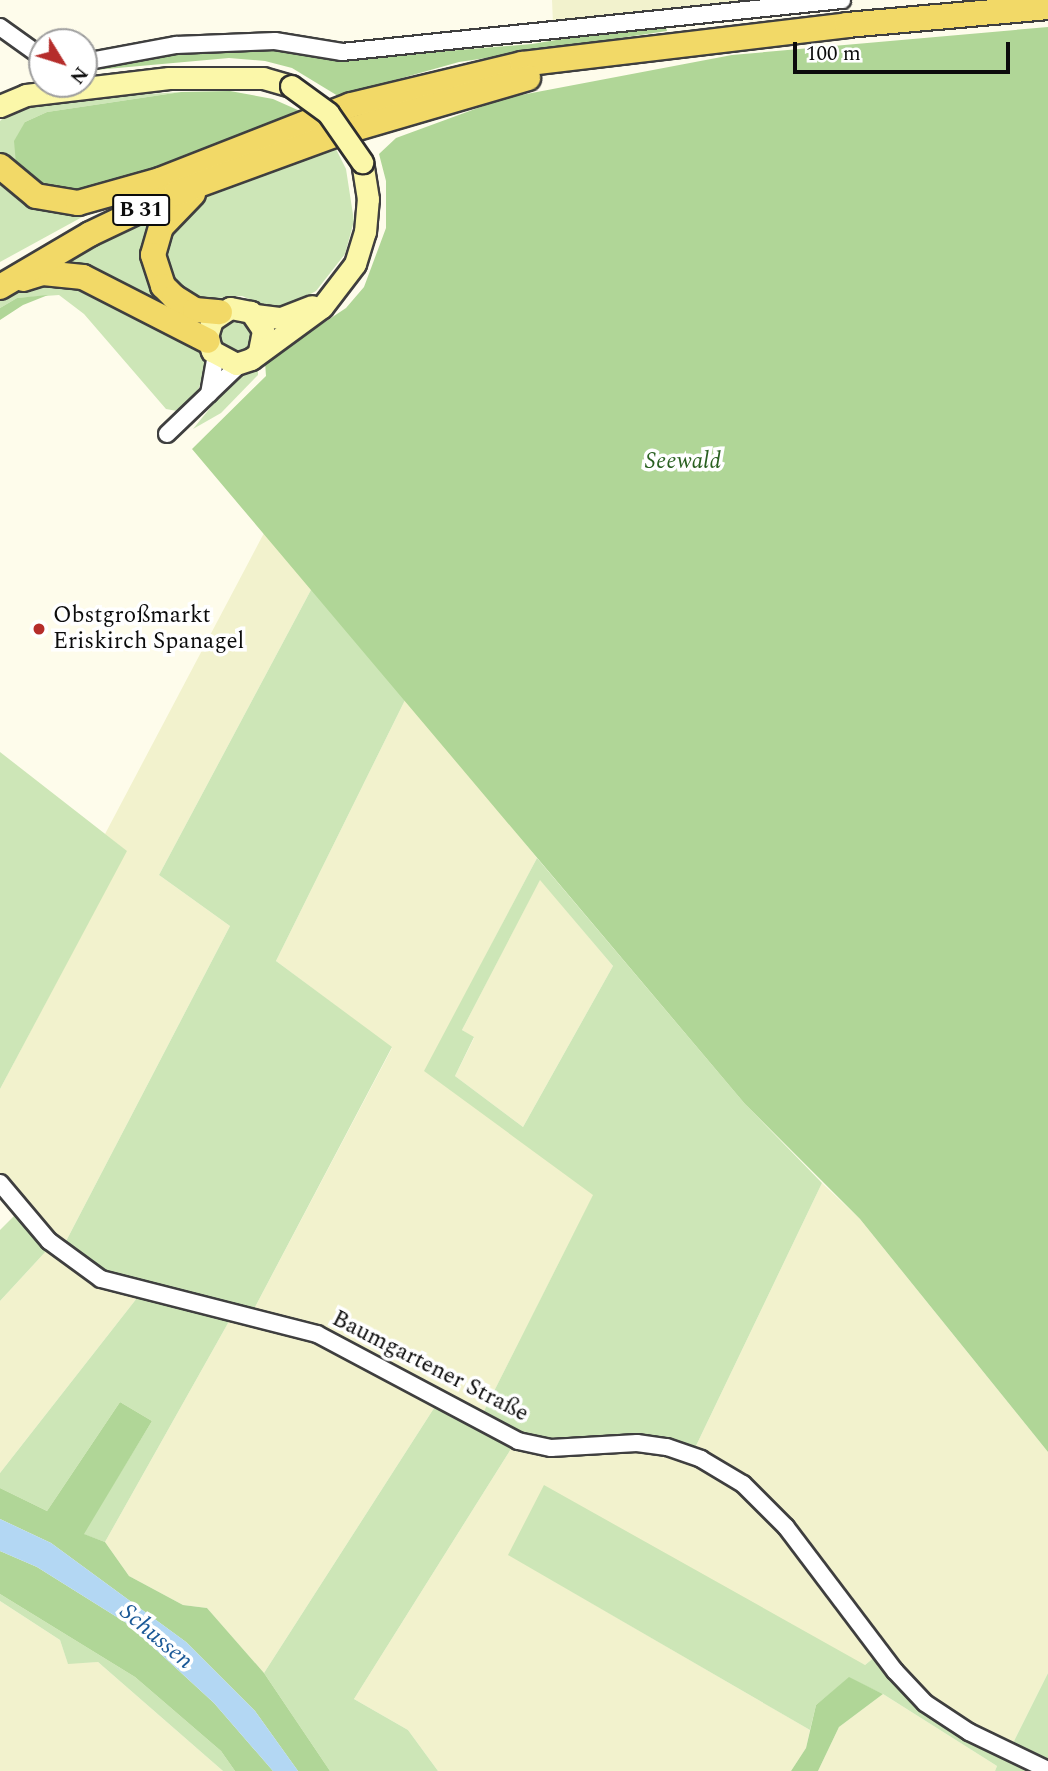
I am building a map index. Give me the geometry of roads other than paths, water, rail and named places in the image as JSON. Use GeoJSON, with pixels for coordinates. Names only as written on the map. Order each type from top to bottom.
{"type":"FeatureCollection","features":[{"type":"Feature","properties":{"kind":"main road","name":"B 31"},"geometry":{"type":"LineString","coordinates":[[0,268],[160,180],[289,126],[400,91],[522,64],[1048,7]]}},
{"type":"Feature","properties":{"kind":"main road","name":"B 31"},"geometry":{"type":"LineString","coordinates":[[0,289],[102,228],[176,193],[340,133],[626,51]]}},
{"type":"Feature","properties":{"kind":"main road"},"geometry":{"type":"LineString","coordinates":[[0,166],[26,191],[62,202],[112,196],[160,180]]}},
{"type":"Feature","properties":{"kind":"main road"},"geometry":{"type":"LineString","coordinates":[[220,312],[205,313],[182,304],[163,286],[153,255],[156,239],[183,201],[253,166]]}},
{"type":"Feature","properties":{"kind":"main road"},"geometry":{"type":"LineString","coordinates":[[0,289],[43,273],[83,277],[212,348]]}},
{"type":"Feature","properties":{"kind":"street"},"geometry":{"type":"LineString","coordinates":[[98,59],[176,45],[275,41],[342,52],[842,0]]}},
{"type":"Feature","properties":{"kind":"street"},"geometry":{"type":"LineString","coordinates":[[0,27],[28,47]]}},
{"type":"Feature","properties":{"kind":"street"},"geometry":{"type":"LineString","coordinates":[[0,91],[26,95],[169,78],[263,78],[291,86],[328,113],[362,162],[368,199],[365,232],[355,264],[330,298],[302,324],[250,357],[167,434]]}},
{"type":"Feature","properties":{"kind":"street"},"geometry":{"type":"LineString","coordinates":[[0,106],[26,95]]}},
{"type":"Feature","properties":{"kind":"street"},"geometry":{"type":"LineString","coordinates":[[209,394],[212,348],[209,325],[220,312],[235,307],[255,315],[281,318],[330,298]]}},
{"type":"Feature","properties":{"kind":"street"},"geometry":{"type":"LineString","coordinates":[[250,357],[263,330],[255,315]]}},
{"type":"Feature","properties":{"kind":"street"},"geometry":{"type":"LineString","coordinates":[[212,348],[250,357]]}},
{"type":"Feature","properties":{"kind":"street","name":"Baumgartener Straße"},"geometry":{"type":"LineString","coordinates":[[0,1183],[48,1241],[101,1279],[317,1334],[518,1441],[551,1448],[636,1443],[667,1447],[701,1459],[743,1484],[786,1527],[895,1671],[925,1703],[969,1732],[1048,1770]]}},
{"type":"Feature","properties":{"kind":"water","name":"Schussen"},"geometry":{"type":"Polygon","coordinates":[[[0,1519],[51,1543],[186,1642],[255,1711],[298,1771],[273,1771],[214,1703],[128,1624],[37,1567],[0,1551],[0,1519]]]}},
{"type":"Feature","properties":{"kind":"place","name":"Obstgroßmarkt Eriskirch Spanagel"},"geometry":{"type":"Point","coordinates":[39,629]}},
{"type":"Feature","properties":{"kind":"park label","name":"Seewald"},"geometry":{"type":"Point","coordinates":[683,462]}}]}
